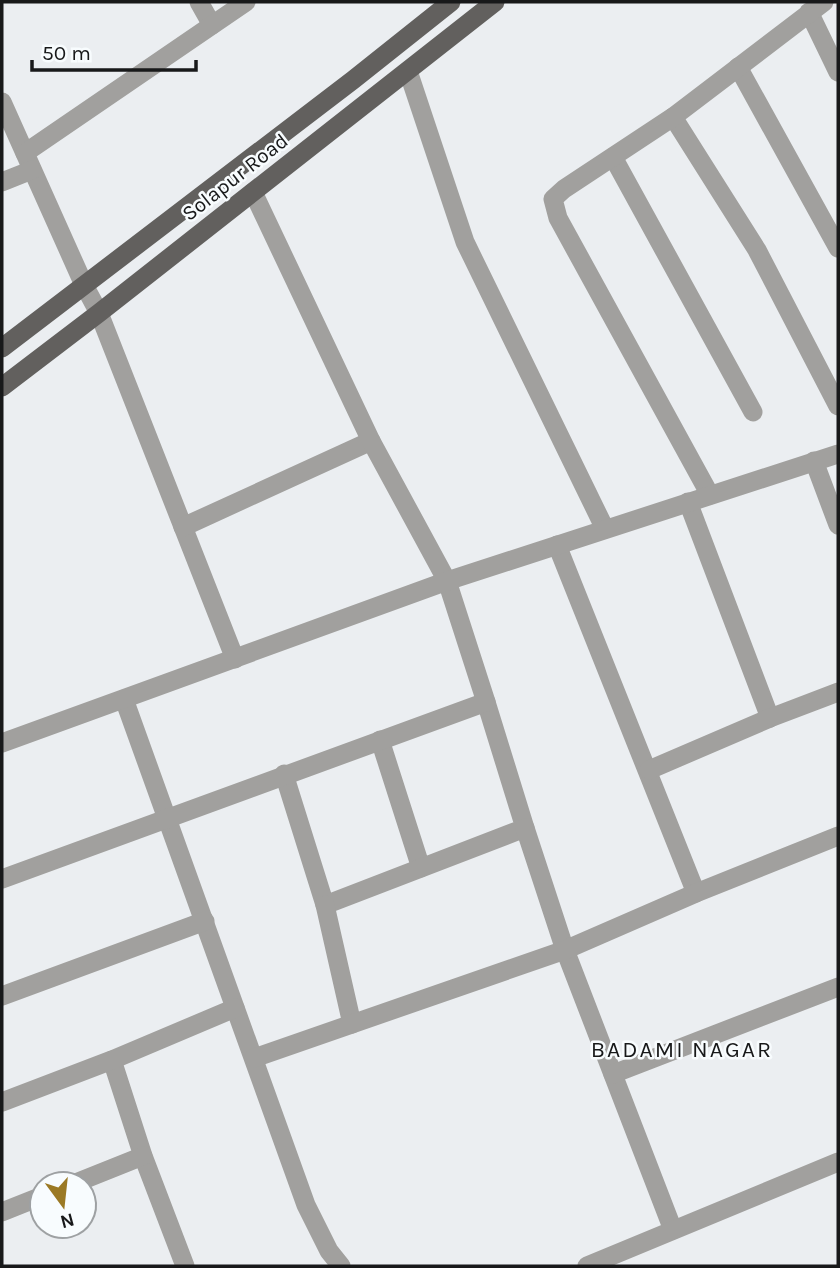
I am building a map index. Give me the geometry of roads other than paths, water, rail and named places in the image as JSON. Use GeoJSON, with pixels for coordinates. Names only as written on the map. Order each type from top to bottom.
{"type":"FeatureCollection","features":[{"type":"Feature","properties":{"kind":"main road"},"geometry":{"type":"LineString","coordinates":[[2,348],[353,80],[450,2]]}},
{"type":"Feature","properties":{"kind":"main road","name":"Solapur Road"},"geometry":{"type":"LineString","coordinates":[[2,387],[495,2]]}},
{"type":"Feature","properties":{"kind":"street"},"geometry":{"type":"LineString","coordinates":[[199,2],[212,24]]}},
{"type":"Feature","properties":{"kind":"street"},"geometry":{"type":"LineString","coordinates":[[2,182],[212,24],[246,2]]}},
{"type":"Feature","properties":{"kind":"street"},"geometry":{"type":"LineString","coordinates":[[710,495],[558,218],[553,199],[673,117],[816,7],[838,72]]}},
{"type":"Feature","properties":{"kind":"street"},"geometry":{"type":"LineString","coordinates":[[738,66],[838,248]]}},
{"type":"Feature","properties":{"kind":"street"},"geometry":{"type":"LineString","coordinates":[[408,71],[465,242],[606,530]]}},
{"type":"Feature","properties":{"kind":"street"},"geometry":{"type":"LineString","coordinates":[[2,102],[99,313],[235,659]]}},
{"type":"Feature","properties":{"kind":"street"},"geometry":{"type":"LineString","coordinates":[[673,117],[757,250],[838,406]]}},
{"type":"Feature","properties":{"kind":"street"},"geometry":{"type":"LineString","coordinates":[[613,157],[753,412]]}},
{"type":"Feature","properties":{"kind":"street"},"geometry":{"type":"LineString","coordinates":[[253,192],[371,441],[447,582],[565,950],[673,1230]]}},
{"type":"Feature","properties":{"kind":"street"},"geometry":{"type":"LineString","coordinates":[[183,527],[371,441]]}},
{"type":"Feature","properties":{"kind":"street"},"geometry":{"type":"LineString","coordinates":[[2,743],[447,582],[838,454]]}},
{"type":"Feature","properties":{"kind":"street"},"geometry":{"type":"LineString","coordinates":[[814,461],[838,524]]}},
{"type":"Feature","properties":{"kind":"street"},"geometry":{"type":"LineString","coordinates":[[688,502],[770,718]]}},
{"type":"Feature","properties":{"kind":"street"},"geometry":{"type":"LineString","coordinates":[[557,545],[696,892]]}},
{"type":"Feature","properties":{"kind":"street"},"geometry":{"type":"LineString","coordinates":[[649,770],[838,692]]}},
{"type":"Feature","properties":{"kind":"street"},"geometry":{"type":"LineString","coordinates":[[124,699],[306,1205],[329,1251],[341,1266]]}},
{"type":"Feature","properties":{"kind":"street"},"geometry":{"type":"LineString","coordinates":[[2,879],[486,702]]}},
{"type":"Feature","properties":{"kind":"street"},"geometry":{"type":"LineString","coordinates":[[380,740],[421,869]]}},
{"type":"Feature","properties":{"kind":"street"},"geometry":{"type":"LineString","coordinates":[[284,774],[326,905],[352,1024]]}},
{"type":"Feature","properties":{"kind":"street"},"geometry":{"type":"LineString","coordinates":[[326,905],[525,828]]}},
{"type":"Feature","properties":{"kind":"street"},"geometry":{"type":"LineString","coordinates":[[254,1058],[565,950],[696,892],[838,836]]}},
{"type":"Feature","properties":{"kind":"street"},"geometry":{"type":"LineString","coordinates":[[2,996],[205,921]]}},
{"type":"Feature","properties":{"kind":"street"},"geometry":{"type":"LineString","coordinates":[[614,1074],[838,987]]}},
{"type":"Feature","properties":{"kind":"street"},"geometry":{"type":"LineString","coordinates":[[2,1102],[112,1060],[235,1008]]}},
{"type":"Feature","properties":{"kind":"street"},"geometry":{"type":"LineString","coordinates":[[112,1060],[143,1156],[185,1266]]}},
{"type":"Feature","properties":{"kind":"street"},"geometry":{"type":"LineString","coordinates":[[98,1174],[143,1156]]}},
{"type":"Feature","properties":{"kind":"street"},"geometry":{"type":"LineString","coordinates":[[587,1266],[838,1161]]}},
{"type":"Feature","properties":{"kind":"street"},"geometry":{"type":"LineString","coordinates":[[2,1212],[28,1202]]}},
{"type":"Feature","properties":{"kind":"district","name":"BADAMI NAGAR"},"geometry":{"type":"Point","coordinates":[682,1049]}}]}
